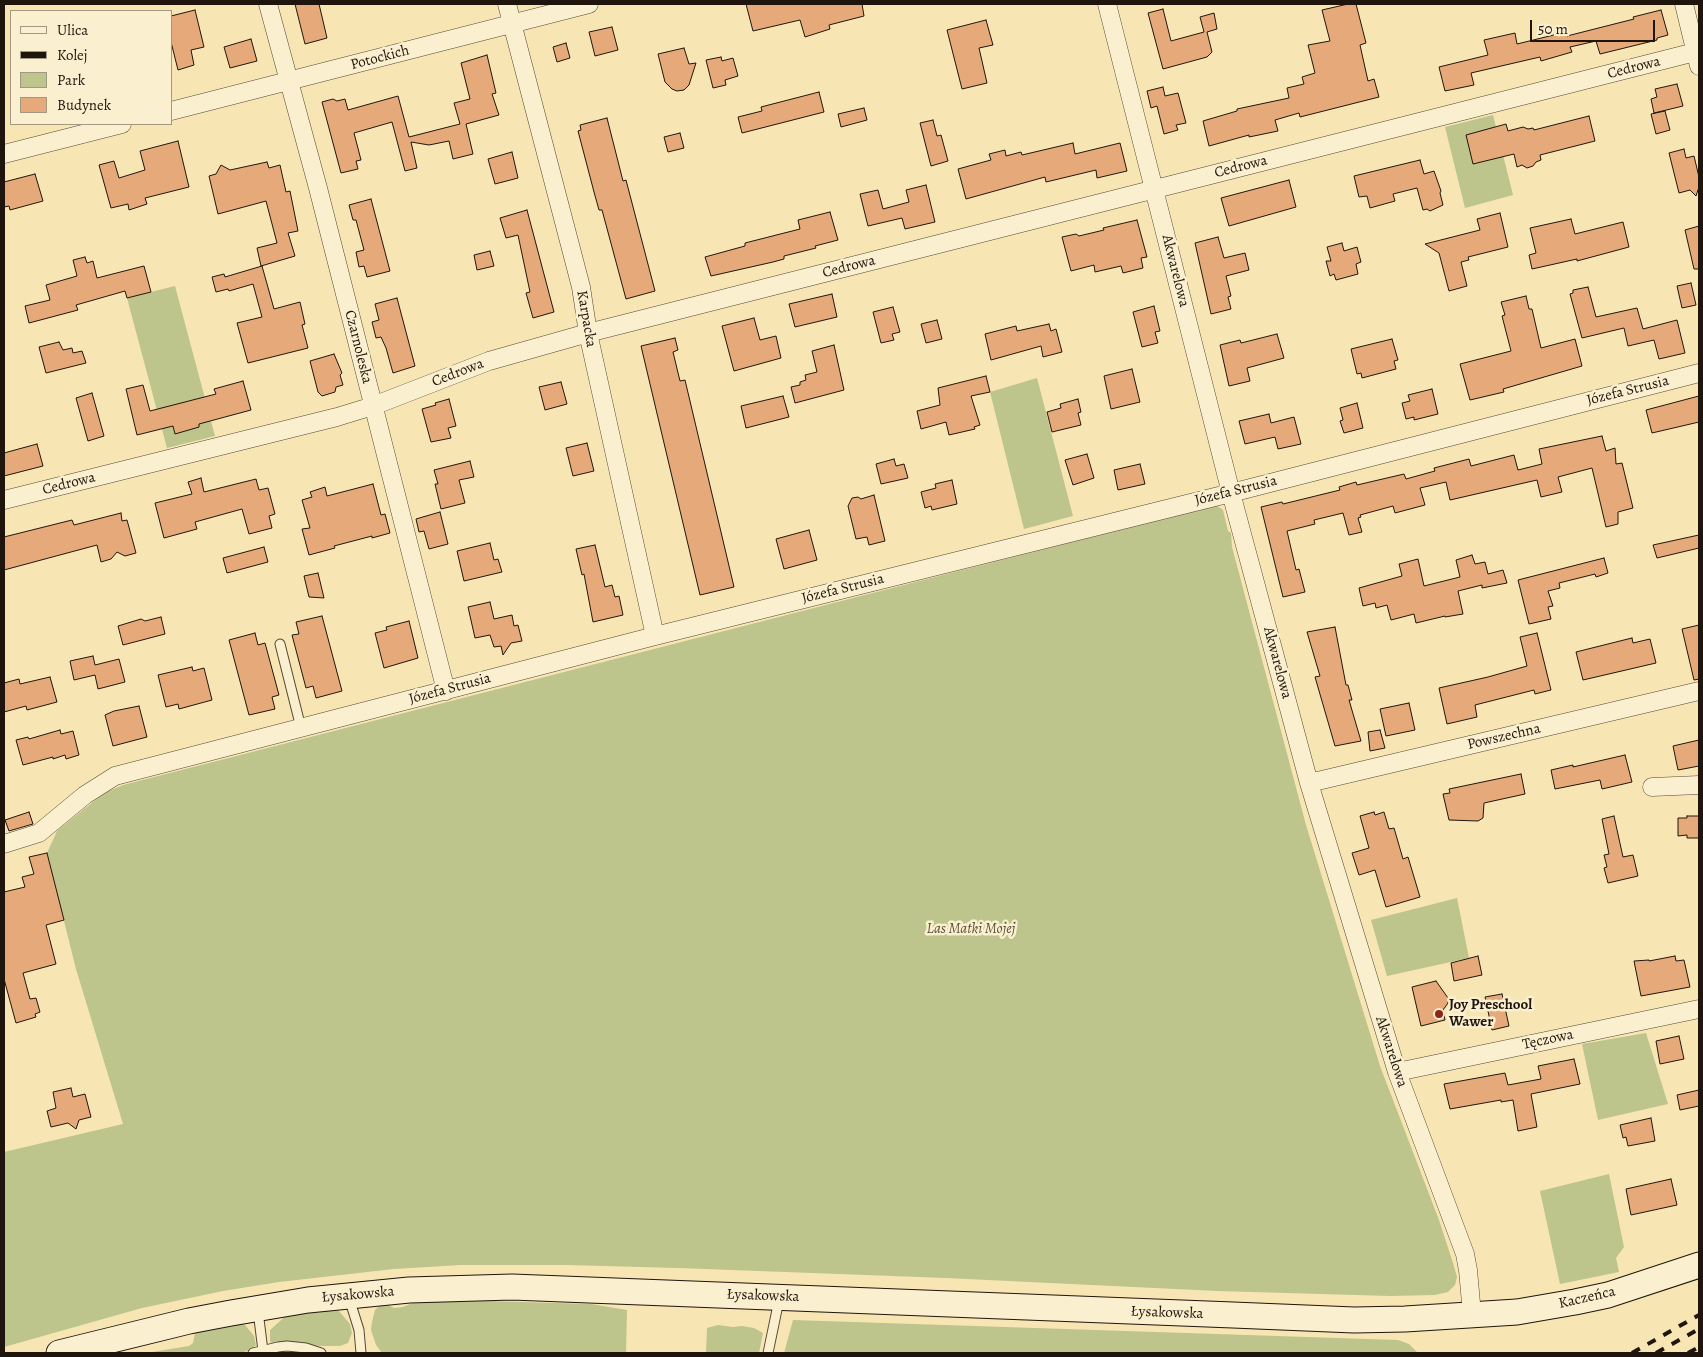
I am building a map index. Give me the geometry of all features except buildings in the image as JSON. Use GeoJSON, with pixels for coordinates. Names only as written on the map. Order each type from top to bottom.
{"type":"FeatureCollection","features":[{"type":"Feature","properties":{"kind":"street","name":"Czarnoleska"},"geometry":{"type":"LineString","coordinates":[[268,4],[446,691]]}},
{"type":"Feature","properties":{"kind":"street","name":"Karpacka"},"geometry":{"type":"LineString","coordinates":[[507,4],[581,287],[588,333],[655,636]]}},
{"type":"Feature","properties":{"kind":"street","name":"Potockich"},"geometry":{"type":"LineString","coordinates":[[172,111],[590,4]]}},
{"type":"Feature","properties":{"kind":"street","name":"Akwarelowa"},"geometry":{"type":"LineString","coordinates":[[1107,4],[1231,493],[1309,783],[1397,1072],[1465,1254],[1472,1314]]}},
{"type":"Feature","properties":{"kind":"street"},"geometry":{"type":"LineString","coordinates":[[1684,4],[1698,57]]}},
{"type":"Feature","properties":{"kind":"street","name":"Cedrowa"},"geometry":{"type":"LineString","coordinates":[[4,500],[337,417],[373,406],[489,361],[588,333],[1155,189],[1698,57]]}},
{"type":"Feature","properties":{"kind":"street"},"geometry":{"type":"LineString","coordinates":[[4,154],[118,125]]}},
{"type":"Feature","properties":{"kind":"street","name":"Józefa Strusia"},"geometry":{"type":"LineString","coordinates":[[4,844],[39,833],[85,795],[115,776],[655,636],[1231,493],[1699,373]]}},
{"type":"Feature","properties":{"kind":"street","name":"Powszechna"},"geometry":{"type":"LineString","coordinates":[[1309,783],[1699,690]]}},
{"type":"Feature","properties":{"kind":"street"},"geometry":{"type":"LineString","coordinates":[[1652,787],[1699,784]]}},
{"type":"Feature","properties":{"kind":"street","name":"Tęczowa"},"geometry":{"type":"LineString","coordinates":[[1397,1072],[1699,1009]]}},
{"type":"Feature","properties":{"kind":"street","name":"Kaczeńca"},"geometry":{"type":"LineString","coordinates":[[1472,1314],[1517,1312],[1575,1302],[1624,1290],[1699,1264]]}},
{"type":"Feature","properties":{"kind":"street","name":"Łysakowska"},"geometry":{"type":"LineString","coordinates":[[59,1353],[189,1320],[257,1308],[349,1295],[409,1290],[512,1287],[1354,1320],[1472,1314]]}},
{"type":"Feature","properties":{"kind":"lane"},"geometry":{"type":"LineString","coordinates":[[280,644],[302,728]]}},
{"type":"Feature","properties":{"kind":"lane"},"geometry":{"type":"LineString","coordinates":[[349,1295],[359,1330],[361,1353]]}},
{"type":"Feature","properties":{"kind":"lane"},"geometry":{"type":"LineString","coordinates":[[768,1353],[780,1297]]}},
{"type":"Feature","properties":{"kind":"lane"},"geometry":{"type":"LineString","coordinates":[[257,1308],[263,1350]]}},
{"type":"Feature","properties":{"kind":"lane"},"geometry":{"type":"LineString","coordinates":[[253,1353],[287,1346],[306,1348],[321,1353]]}},
{"type":"Feature","properties":{"kind":"green space"},"geometry":{"type":"Polygon","coordinates":[[[1493,115],[1513,195],[1465,208],[1445,127],[1493,115]]]}},
{"type":"Feature","properties":{"kind":"green space"},"geometry":{"type":"Polygon","coordinates":[[[175,286],[215,436],[167,448],[127,298],[175,286]]]}},
{"type":"Feature","properties":{"kind":"green space"},"geometry":{"type":"Polygon","coordinates":[[[1037,378],[1073,516],[1024,529],[990,392],[1037,378]]]}},
{"type":"Feature","properties":{"kind":"green space","name":"Las Matki Mojej"},"geometry":{"type":"Polygon","coordinates":[[[1216,505],[1223,510],[1228,531],[1231,533],[1232,547],[1306,825],[1380,1066],[1439,1220],[1453,1263],[1457,1277],[1455,1285],[1448,1292],[1435,1295],[1390,1296],[1217,1291],[678,1268],[461,1265],[394,1269],[279,1282],[223,1291],[142,1308],[4,1347],[4,1152],[123,1124],[76,969],[47,853],[57,831],[104,793],[123,785],[1216,505]]]}},
{"type":"Feature","properties":{"kind":"green space"},"geometry":{"type":"Polygon","coordinates":[[[1457,898],[1469,958],[1387,976],[1371,920],[1457,898]]]}},
{"type":"Feature","properties":{"kind":"green space"},"geometry":{"type":"Polygon","coordinates":[[[1646,1033],[1668,1104],[1598,1120],[1582,1044],[1646,1033]]]}},
{"type":"Feature","properties":{"kind":"green space"},"geometry":{"type":"Polygon","coordinates":[[[1609,1174],[1624,1247],[1616,1258],[1619,1272],[1560,1284],[1540,1191],[1609,1174]]]}},
{"type":"Feature","properties":{"kind":"green space"},"geometry":{"type":"Polygon","coordinates":[[[455,1300],[591,1304],[627,1310],[626,1353],[382,1353],[376,1345],[371,1330],[375,1310],[379,1306],[388,1305],[394,1308],[403,1307],[417,1301],[455,1300]]]}},
{"type":"Feature","properties":{"kind":"green space"},"geometry":{"type":"Polygon","coordinates":[[[333,1307],[350,1324],[352,1333],[348,1343],[340,1346],[272,1345],[270,1330],[289,1313],[333,1307]]]}},
{"type":"Feature","properties":{"kind":"green space"},"geometry":{"type":"Polygon","coordinates":[[[793,1320],[1398,1340],[1409,1344],[1418,1353],[784,1353],[793,1320]]]}},
{"type":"Feature","properties":{"kind":"green space"},"geometry":{"type":"Polygon","coordinates":[[[237,1322],[245,1325],[254,1336],[256,1345],[252,1349],[241,1353],[146,1353],[189,1346],[193,1343],[196,1328],[237,1322]]]}},
{"type":"Feature","properties":{"kind":"green space"},"geometry":{"type":"Polygon","coordinates":[[[718,1325],[754,1328],[763,1333],[759,1353],[706,1353],[707,1328],[718,1325]]]}},
{"type":"Feature","properties":{"kind":"railway"},"geometry":{"type":"LineString","coordinates":[[1632,1353],[1699,1315]]}},
{"type":"Feature","properties":{"kind":"railway"},"geometry":{"type":"LineString","coordinates":[[1656,1353],[1699,1329]]}},
{"type":"Feature","properties":{"kind":"railway"},"geometry":{"type":"LineString","coordinates":[[1688,1353],[1699,1347]]}},
{"type":"Feature","properties":{"kind":"place","name":"Joy Preschool Wawer"},"geometry":{"type":"Point","coordinates":[1439,1014]}}]}
